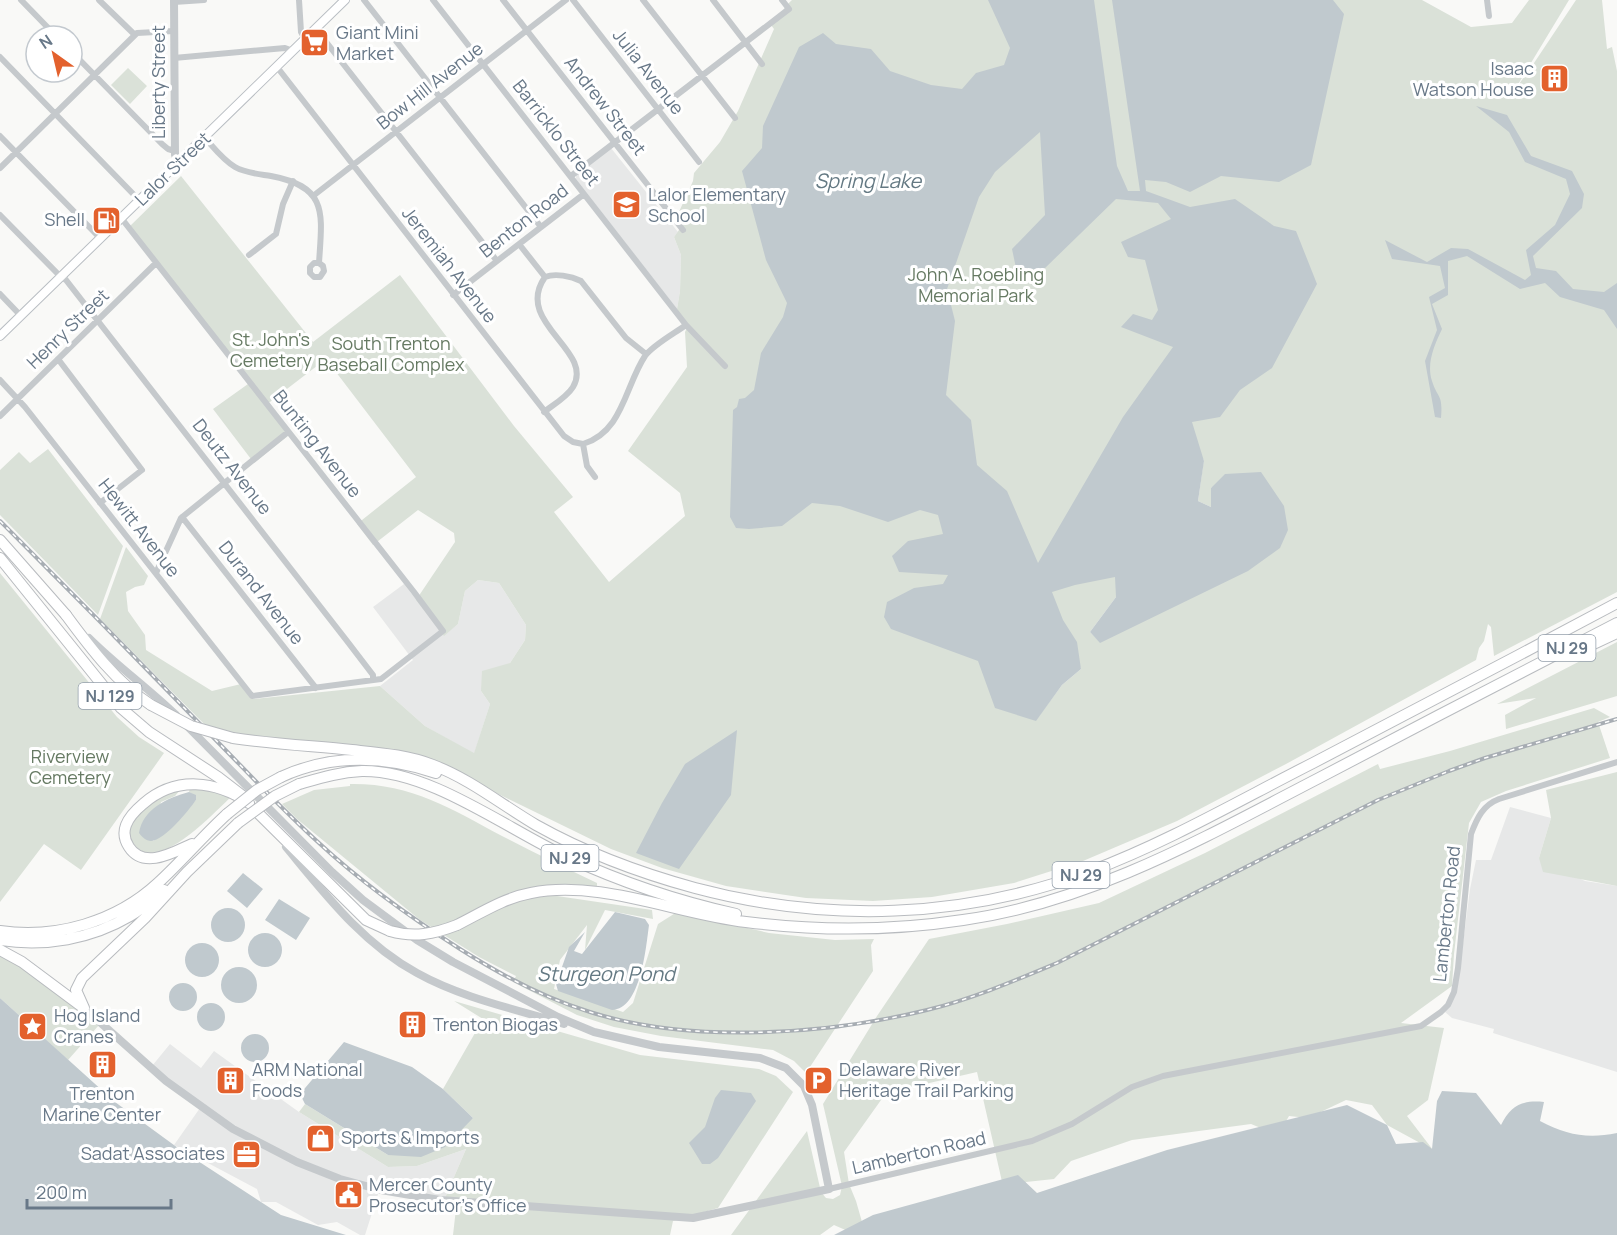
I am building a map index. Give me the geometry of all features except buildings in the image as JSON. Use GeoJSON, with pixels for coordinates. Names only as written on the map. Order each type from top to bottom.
{"type":"FeatureCollection","features":[{"type":"Feature","properties":{"kind":"highway","name":"NJ 129"},"geometry":{"type":"LineString","coordinates":[[0,540],[66,615]]}},
{"type":"Feature","properties":{"kind":"highway","name":"NJ 129"},"geometry":{"type":"LineString","coordinates":[[0,558],[121,708],[149,732],[233,788],[258,813]]}},
{"type":"Feature","properties":{"kind":"highway","name":"NJ 29"},"geometry":{"type":"LineString","coordinates":[[0,931],[26,934],[46,933],[88,924],[111,915],[139,898],[159,882],[200,839],[257,790],[301,769],[328,762],[358,759],[392,762],[443,775],[474,789],[554,834],[609,860],[671,881],[729,896],[787,907],[830,911],[897,912],[964,905],[1051,885],[1133,854],[1613,604]]}},
{"type":"Feature","properties":{"kind":"highway"},"geometry":{"type":"LineString","coordinates":[[66,615],[108,668],[129,688],[151,705],[191,726],[233,738],[404,756],[451,773],[504,805]]}},
{"type":"Feature","properties":{"kind":"highway","name":"NJ 29"},"geometry":{"type":"LineString","coordinates":[[0,940],[15,943],[52,942],[95,932],[132,915],[187,872],[238,823],[267,801],[299,784],[349,772],[377,772],[402,776],[428,784],[564,855],[638,887],[687,903],[738,915],[798,924],[852,928],[921,925],[989,916],[1044,903],[1099,885],[1149,863],[1226,826],[1617,622]]}},
{"type":"Feature","properties":{"kind":"highway"},"geometry":{"type":"LineString","coordinates":[[1518,674],[1554,662],[1617,633]]}},
{"type":"Feature","properties":{"kind":"highway"},"geometry":{"type":"LineString","coordinates":[[200,839],[171,855],[149,858],[138,855],[128,846],[125,829],[134,812],[147,801],[161,792],[178,786],[195,783],[210,785],[224,789],[249,803]]}},
{"type":"Feature","properties":{"kind":"highway"},"geometry":{"type":"LineString","coordinates":[[258,813],[366,920],[390,931],[409,935],[426,935],[457,925],[511,898],[532,892],[556,890],[621,897],[745,922],[800,927],[852,928]]}},
{"type":"Feature","properties":{"kind":"highway"},"geometry":{"type":"LineString","coordinates":[[84,1008],[76,990],[81,978],[145,918],[187,872]]}},
{"type":"Feature","properties":{"kind":"highway"},"geometry":{"type":"LineString","coordinates":[[0,950],[22,962],[84,1008]]}},
{"type":"Feature","properties":{"kind":"main road","name":"Lalor Street"},"geometry":{"type":"LineString","coordinates":[[0,336],[345,0]]}},
{"type":"Feature","properties":{"kind":"street"},"geometry":{"type":"LineString","coordinates":[[21,0],[44,24]]}},
{"type":"Feature","properties":{"kind":"street"},"geometry":{"type":"LineString","coordinates":[[99,0],[135,35]]}},
{"type":"Feature","properties":{"kind":"street"},"geometry":{"type":"LineString","coordinates":[[174,1],[204,0]]}},
{"type":"Feature","properties":{"kind":"street"},"geometry":{"type":"LineString","coordinates":[[298,0],[301,32],[306,39]]}},
{"type":"Feature","properties":{"kind":"street"},"geometry":{"type":"LineString","coordinates":[[364,0],[541,227]]}},
{"type":"Feature","properties":{"kind":"street","name":"Barricklo Street"},"geometry":{"type":"LineString","coordinates":[[433,0],[686,325],[725,366]]}},
{"type":"Feature","properties":{"kind":"street","name":"Andrew Street"},"geometry":{"type":"LineString","coordinates":[[503,0],[683,230]]}},
{"type":"Feature","properties":{"kind":"street","name":"Bow Hill Avenue"},"geometry":{"type":"LineString","coordinates":[[313,196],[566,0]]}},
{"type":"Feature","properties":{"kind":"street","name":"Julia Avenue"},"geometry":{"type":"LineString","coordinates":[[573,0],[699,162]]}},
{"type":"Feature","properties":{"kind":"street"},"geometry":{"type":"LineString","coordinates":[[643,0],[735,118]]}},
{"type":"Feature","properties":{"kind":"street"},"geometry":{"type":"LineString","coordinates":[[712,0],[762,64]]}},
{"type":"Feature","properties":{"kind":"street"},"geometry":{"type":"LineString","coordinates":[[571,176],[789,9],[782,0]]}},
{"type":"Feature","properties":{"kind":"street"},"geometry":{"type":"LineString","coordinates":[[1487,0],[1489,16]]}},
{"type":"Feature","properties":{"kind":"street","name":"Liberty Street"},"geometry":{"type":"LineString","coordinates":[[174,1],[175,158],[178,164]]}},
{"type":"Feature","properties":{"kind":"street"},"geometry":{"type":"LineString","coordinates":[[316,29],[497,261]]}},
{"type":"Feature","properties":{"kind":"street"},"geometry":{"type":"LineString","coordinates":[[0,168],[140,31],[174,31]]}},
{"type":"Feature","properties":{"kind":"street"},"geometry":{"type":"LineString","coordinates":[[174,58],[285,48],[293,51]]}},
{"type":"Feature","properties":{"kind":"street"},"geometry":{"type":"LineString","coordinates":[[0,57],[141,201]]}},
{"type":"Feature","properties":{"kind":"street"},"geometry":{"type":"LineString","coordinates":[[84,64],[162,144],[175,152]]}},
{"type":"Feature","properties":{"kind":"street","name":"Jeremiah Avenue"},"geometry":{"type":"LineString","coordinates":[[277,67],[544,412],[564,436],[573,442],[583,444]]}},
{"type":"Feature","properties":{"kind":"street"},"geometry":{"type":"LineString","coordinates":[[0,136],[101,239]]}},
{"type":"Feature","properties":{"kind":"street"},"geometry":{"type":"LineString","coordinates":[[205,138],[235,167],[293,181],[303,186],[313,196],[321,217],[319,263]]}},
{"type":"Feature","properties":{"kind":"street"},"geometry":{"type":"LineString","coordinates":[[249,255],[276,234],[283,204],[293,181]]}},
{"type":"Feature","properties":{"kind":"street","name":"Benton Road"},"geometry":{"type":"LineString","coordinates":[[453,295],[584,194]]}},
{"type":"Feature","properties":{"kind":"street","name":"Deutz Avenue"},"geometry":{"type":"LineString","coordinates":[[0,215],[66,279],[360,658],[373,675],[373,679]]}},
{"type":"Feature","properties":{"kind":"street","name":"Bunting Avenue"},"geometry":{"type":"LineString","coordinates":[[122,219],[414,592],[442,631],[381,679],[373,679]]}},
{"type":"Feature","properties":{"kind":"street"},"geometry":{"type":"LineString","coordinates":[[519,244],[545,278]]}},
{"type":"Feature","properties":{"kind":"street","name":"Henry Street"},"geometry":{"type":"LineString","coordinates":[[0,416],[156,263]]}},
{"type":"Feature","properties":{"kind":"street"},"geometry":{"type":"LineString","coordinates":[[544,412],[569,392],[576,376],[573,360],[541,317],[537,308],[541,283],[550,275],[571,277],[581,281],[623,333],[646,354]]}},
{"type":"Feature","properties":{"kind":"street"},"geometry":{"type":"LineString","coordinates":[[0,294],[21,316]]}},
{"type":"Feature","properties":{"kind":"street"},"geometry":{"type":"LineString","coordinates":[[595,477],[587,466],[583,444],[599,437],[614,421],[646,354],[686,325]]}},
{"type":"Feature","properties":{"kind":"street"},"geometry":{"type":"LineString","coordinates":[[58,359],[142,470],[100,503]]}},
{"type":"Feature","properties":{"kind":"street","name":"Hewitt Avenue"},"geometry":{"type":"LineString","coordinates":[[0,380],[18,398],[252,696],[316,688]]}},
{"type":"Feature","properties":{"kind":"street"},"geometry":{"type":"LineString","coordinates":[[156,573],[182,517],[288,432]]}},
{"type":"Feature","properties":{"kind":"street","name":"Durand Avenue"},"geometry":{"type":"LineString","coordinates":[[182,517],[316,688]]}},
{"type":"Feature","properties":{"kind":"street","name":"NJ 129"},"geometry":{"type":"LineString","coordinates":[[66,615],[110,658],[158,697],[332,872],[363,900],[417,940],[453,962],[583,1028]]}},
{"type":"Feature","properties":{"kind":"street"},"geometry":{"type":"LineString","coordinates":[[316,688],[373,679]]}},
{"type":"Feature","properties":{"kind":"street","name":"Lamberton Road"},"geometry":{"type":"LineString","coordinates":[[84,1008],[166,1081],[233,1129],[297,1162],[340,1179],[381,1190],[440,1200],[693,1218],[829,1189],[1032,1141],[1072,1124],[1132,1087],[1163,1076],[1420,1026],[1448,1005],[1454,992],[1471,834],[1483,809],[1499,799],[1617,762]]}},
{"type":"Feature","properties":{"kind":"street","name":"NJ 129"},"geometry":{"type":"LineString","coordinates":[[258,813],[350,922],[374,944],[404,966],[430,980],[455,990],[583,1028],[650,1045],[760,1058],[786,1068],[804,1086],[812,1105],[829,1189]]}},
{"type":"Feature","properties":{"kind":"shaded area","name":"Lalor Elementary School"},"geometry":{"type":"Polygon","coordinates":[[[611,148],[678,232],[674,237],[681,255],[677,309],[576,179],[576,175],[611,148]]]}},
{"type":"Feature","properties":{"kind":"shaded area"},"geometry":{"type":"Polygon","coordinates":[[[478,580],[499,583],[526,625],[525,640],[510,663],[481,691],[490,704],[474,754],[425,726],[380,686],[413,660],[373,607],[404,584],[444,635],[458,624],[465,591],[478,580]]]}},
{"type":"Feature","properties":{"kind":"shaded area"},"geometry":{"type":"Polygon","coordinates":[[[1510,807],[1551,818],[1539,858],[1585,881],[1617,886],[1617,1072],[1493,1033],[1494,1029],[1452,1018],[1445,1012],[1457,990],[1476,860],[1491,860],[1510,807]]]}},
{"type":"Feature","properties":{"kind":"shaded area"},"geometry":{"type":"Polygon","coordinates":[[[170,1044],[201,1068],[214,1051],[299,1112],[388,1167],[417,1166],[466,1149],[445,1198],[380,1188],[365,1235],[360,1235],[337,1222],[318,1225],[276,1202],[261,1202],[257,1189],[174,1145],[200,1108],[152,1066],[170,1044]]]}},
{"type":"Feature","properties":{"kind":"green space"},"geometry":{"type":"Polygon","coordinates":[[[792,0],[1422,0],[1471,27],[1512,23],[1529,0],[1569,0],[1514,91],[1576,0],[1602,0],[1607,49],[1612,47],[1617,71],[1617,592],[1494,656],[1491,627],[1488,624],[1476,660],[1177,821],[1083,861],[1014,883],[932,897],[873,901],[806,898],[726,886],[662,868],[611,849],[441,766],[322,743],[223,732],[208,728],[100,619],[126,547],[148,576],[144,585],[126,592],[128,611],[145,635],[146,650],[212,691],[241,684],[253,699],[380,686],[425,726],[474,753],[490,704],[481,691],[482,671],[510,663],[525,640],[526,625],[499,583],[478,580],[465,591],[458,624],[444,636],[416,600],[455,542],[454,533],[418,510],[373,545],[357,524],[416,477],[326,359],[266,405],[289,435],[254,463],[213,409],[248,384],[128,228],[181,176],[313,342],[400,275],[514,426],[573,497],[554,512],[609,582],[685,516],[680,493],[628,451],[687,367],[685,332],[687,328],[677,309],[681,255],[674,237],[679,230],[678,214],[693,181],[694,173],[720,142],[738,111],[774,29],[771,25],[792,0]],[[1204,459],[1116,597],[1090,632],[1100,642],[1239,474],[1211,488],[1211,507],[1198,501],[1204,459]],[[1074,652],[1036,720],[1062,685],[1081,669],[1074,652]]]}},
{"type":"Feature","properties":{"kind":"green space"},"geometry":{"type":"Polygon","coordinates":[[[128,68],[147,86],[130,104],[111,85],[128,68]]]}},
{"type":"Feature","properties":{"kind":"green space"},"geometry":{"type":"Polygon","coordinates":[[[48,449],[123,546],[98,615],[0,515],[0,470],[19,452],[30,463],[48,449]]]}},
{"type":"Feature","properties":{"kind":"green space","name":"Riverview Cemetery"},"geometry":{"type":"Polygon","coordinates":[[[0,573],[117,717],[139,737],[164,753],[81,870],[44,844],[0,902],[0,573]]]}},
{"type":"Feature","properties":{"kind":"green space"},"geometry":{"type":"Polygon","coordinates":[[[1617,642],[1617,696],[1506,729],[1505,715],[1536,698],[1497,704],[1617,642]]]}},
{"type":"Feature","properties":{"kind":"green space"},"geometry":{"type":"Polygon","coordinates":[[[1594,708],[1610,717],[1598,722],[1610,758],[1506,791],[1481,802],[1469,823],[1452,986],[1401,1023],[1444,1028],[1428,1100],[1407,1116],[1433,1150],[1387,1125],[1372,1105],[1346,1100],[1308,1118],[1289,1116],[1278,1135],[1251,1124],[1132,1140],[1071,1161],[1054,1179],[1026,1182],[1017,1198],[1003,1186],[977,1072],[886,1093],[844,1152],[849,1184],[862,1222],[850,1232],[834,1225],[820,1235],[731,1235],[807,1131],[821,1192],[826,1198],[833,1199],[840,1195],[842,1186],[823,1104],[877,1016],[929,939],[1099,903],[1205,853],[1378,764],[1380,769],[1450,751],[1594,708]]]}},
{"type":"Feature","properties":{"kind":"green space"},"geometry":{"type":"Polygon","coordinates":[[[1617,772],[1617,886],[1543,872],[1539,858],[1551,818],[1546,790],[1617,772]]]}},
{"type":"Feature","properties":{"kind":"green space"},"geometry":{"type":"Polygon","coordinates":[[[350,784],[392,788],[429,799],[597,883],[597,887],[537,890],[557,896],[652,910],[653,919],[605,910],[585,950],[587,925],[560,960],[554,989],[623,1012],[633,1003],[658,924],[677,912],[769,933],[835,940],[874,939],[871,945],[873,971],[806,1073],[794,1061],[773,1050],[661,1036],[614,1027],[577,1015],[513,982],[516,976],[479,957],[420,920],[297,819],[282,804],[314,790],[350,786],[350,784]]]}},
{"type":"Feature","properties":{"kind":"green space"},"geometry":{"type":"Polygon","coordinates":[[[190,788],[208,788],[232,796],[194,831],[178,842],[163,850],[149,853],[137,847],[128,832],[143,808],[156,799],[181,789],[175,796],[161,802],[153,841],[169,830],[196,800],[196,796],[189,792],[190,788]]]}},
{"type":"Feature","properties":{"kind":"green space"},"geometry":{"type":"Polygon","coordinates":[[[0,955],[29,972],[99,1025],[68,1060],[0,998],[0,955]]]}},
{"type":"Feature","properties":{"kind":"green space"},"geometry":{"type":"Polygon","coordinates":[[[454,1001],[640,1055],[759,1069],[776,1076],[793,1092],[718,1208],[673,1221],[670,1235],[453,1235],[457,1200],[445,1198],[466,1149],[417,1166],[388,1167],[299,1112],[305,1104],[388,1155],[473,1118],[443,1089],[483,1019],[454,1001]]]}},
{"type":"Feature","properties":{"kind":"water","name":"Spring Lake"},"geometry":{"type":"Polygon","coordinates":[[[988,0],[1094,0],[1117,166],[1128,191],[1140,191],[1112,0],[1333,0],[1344,14],[1311,165],[1279,182],[1221,176],[1190,192],[1166,182],[1145,180],[1146,191],[1190,207],[1235,199],[1274,226],[1296,231],[1317,284],[1272,368],[1240,390],[1220,417],[1192,422],[1204,461],[1198,501],[1211,507],[1211,488],[1225,474],[1261,472],[1284,506],[1288,530],[1280,548],[1248,571],[1100,643],[1090,632],[1116,597],[1115,577],[1052,592],[1063,620],[1077,642],[1081,669],[1062,685],[1036,721],[995,708],[978,661],[891,629],[884,617],[887,602],[914,588],[943,584],[948,575],[899,572],[892,556],[908,541],[943,534],[938,515],[920,510],[888,522],[840,506],[812,503],[782,526],[736,528],[730,517],[733,410],[737,407],[739,399],[745,398],[754,390],[761,353],[783,317],[787,303],[766,260],[742,171],[762,148],[763,126],[799,47],[823,33],[836,44],[871,49],[890,71],[931,85],[962,89],[976,73],[1004,65],[1010,48],[988,0]],[[1040,132],[995,172],[979,197],[947,289],[955,321],[946,395],[971,420],[977,465],[1007,491],[1038,563],[1123,417],[1173,347],[1121,327],[1133,314],[1152,320],[1158,310],[1145,260],[1128,257],[1121,242],[1171,219],[1158,203],[1116,199],[1043,270],[1016,268],[1012,249],[1045,215],[1040,132]]]}},
{"type":"Feature","properties":{"kind":"water"},"geometry":{"type":"Polygon","coordinates":[[[1476,106],[1507,115],[1531,156],[1572,171],[1584,194],[1582,208],[1533,256],[1536,268],[1556,271],[1573,289],[1604,292],[1617,283],[1617,329],[1604,310],[1560,297],[1545,283],[1520,289],[1467,256],[1448,261],[1448,295],[1432,304],[1442,329],[1432,354],[1430,367],[1434,387],[1441,400],[1441,418],[1435,417],[1425,361],[1437,330],[1429,297],[1445,288],[1440,266],[1392,259],[1385,240],[1427,262],[1451,248],[1468,249],[1525,280],[1531,275],[1526,250],[1555,225],[1570,194],[1566,179],[1525,162],[1509,132],[1476,106]]]}},
{"type":"Feature","properties":{"kind":"water"},"geometry":{"type":"Polygon","coordinates":[[[737,730],[731,795],[679,869],[636,853],[685,764],[737,730]]]}},
{"type":"Feature","properties":{"kind":"water"},"geometry":{"type":"Polygon","coordinates":[[[189,792],[196,795],[196,800],[182,818],[163,836],[151,841],[141,836],[139,833],[141,825],[151,811],[165,801],[189,792]]]}},
{"type":"Feature","properties":{"kind":"water"},"geometry":{"type":"Polygon","coordinates":[[[243,873],[263,889],[247,908],[227,891],[243,873]]]}},
{"type":"Feature","properties":{"kind":"water"},"geometry":{"type":"Polygon","coordinates":[[[279,899],[310,918],[296,940],[265,920],[279,899]]]}},
{"type":"Feature","properties":{"kind":"water"},"geometry":{"type":"Polygon","coordinates":[[[228,908],[240,913],[245,925],[240,937],[228,942],[216,937],[211,925],[216,913],[228,908]]]}},
{"type":"Feature","properties":{"kind":"water","name":"Sturgeon Pond"},"geometry":{"type":"Polygon","coordinates":[[[615,912],[645,919],[649,925],[644,961],[636,988],[622,1007],[612,1010],[558,991],[556,984],[569,947],[585,932],[574,951],[582,954],[615,912]]]}},
{"type":"Feature","properties":{"kind":"water"},"geometry":{"type":"Polygon","coordinates":[[[265,933],[277,938],[282,950],[277,962],[265,967],[253,962],[248,950],[253,938],[265,933]]]}},
{"type":"Feature","properties":{"kind":"water"},"geometry":{"type":"Polygon","coordinates":[[[202,943],[214,948],[219,960],[214,972],[202,977],[190,972],[185,960],[190,948],[202,943]]]}},
{"type":"Feature","properties":{"kind":"water"},"geometry":{"type":"Polygon","coordinates":[[[239,967],[252,972],[257,985],[252,998],[239,1003],[226,998],[221,985],[226,972],[239,967]]]}},
{"type":"Feature","properties":{"kind":"water"},"geometry":{"type":"Polygon","coordinates":[[[183,983],[193,987],[197,997],[193,1007],[183,1011],[173,1007],[169,997],[173,987],[183,983]]]}},
{"type":"Feature","properties":{"kind":"water"},"geometry":{"type":"Polygon","coordinates":[[[0,998],[115,1102],[178,1148],[281,1215],[346,1235],[0,1235],[0,998]]]}},
{"type":"Feature","properties":{"kind":"water"},"geometry":{"type":"Polygon","coordinates":[[[211,1003],[221,1007],[225,1017],[221,1027],[211,1031],[201,1027],[197,1017],[201,1007],[211,1003]]]}},
{"type":"Feature","properties":{"kind":"water"},"geometry":{"type":"Polygon","coordinates":[[[255,1034],[265,1038],[269,1048],[265,1058],[255,1062],[245,1058],[241,1048],[245,1038],[255,1034]]]}},
{"type":"Feature","properties":{"kind":"water"},"geometry":{"type":"Polygon","coordinates":[[[344,1042],[412,1067],[443,1089],[473,1118],[445,1147],[421,1157],[388,1155],[305,1104],[300,1094],[344,1042]]]}},
{"type":"Feature","properties":{"kind":"water"},"geometry":{"type":"Polygon","coordinates":[[[721,1090],[751,1093],[756,1101],[718,1158],[710,1164],[702,1164],[689,1143],[705,1127],[715,1098],[721,1090]]]}},
{"type":"Feature","properties":{"kind":"water"},"geometry":{"type":"Polygon","coordinates":[[[1442,1091],[1476,1093],[1501,1125],[1513,1108],[1518,1105],[1544,1102],[1540,1121],[1550,1126],[1568,1133],[1587,1136],[1617,1133],[1617,1235],[834,1235],[873,1215],[1018,1175],[1037,1193],[1167,1150],[1347,1105],[1387,1125],[1396,1144],[1423,1142],[1432,1149],[1437,1101],[1442,1091]]]}},
{"type":"Feature","properties":{"kind":"railway"},"geometry":{"type":"LineString","coordinates":[[0,521],[288,814],[335,858],[387,899],[475,959],[539,993],[590,1012],[671,1029],[714,1032],[802,1030],[888,1019],[960,1001],[1057,963],[1378,800],[1485,758],[1617,719]]}},
{"type":"Feature","properties":{"kind":"place","name":"Giant Mini Market"},"geometry":{"type":"Point","coordinates":[315,43]}},
{"type":"Feature","properties":{"kind":"place","name":"Isaac Watson House"},"geometry":{"type":"Point","coordinates":[1555,79]}},
{"type":"Feature","properties":{"kind":"place","name":"Lalor Elementary School"},"geometry":{"type":"Point","coordinates":[627,205]}},
{"type":"Feature","properties":{"kind":"place","name":"Shell"},"geometry":{"type":"Point","coordinates":[106,220]}},
{"type":"Feature","properties":{"kind":"place","name":"Trenton Biogas"},"geometry":{"type":"Point","coordinates":[412,1025]}},
{"type":"Feature","properties":{"kind":"place","name":"Hog Island Cranes"},"geometry":{"type":"Point","coordinates":[33,1026]}},
{"type":"Feature","properties":{"kind":"place","name":"Trenton Marine Center"},"geometry":{"type":"Point","coordinates":[102,1065]}},
{"type":"Feature","properties":{"kind":"place","name":"ARM National Foods"},"geometry":{"type":"Point","coordinates":[231,1080]}},
{"type":"Feature","properties":{"kind":"place","name":"Delaware River Heritage Trail Parking"},"geometry":{"type":"Point","coordinates":[818,1080]}},
{"type":"Feature","properties":{"kind":"place","name":"Sports & Imports"},"geometry":{"type":"Point","coordinates":[320,1138]}},
{"type":"Feature","properties":{"kind":"place","name":"Sadat Associates"},"geometry":{"type":"Point","coordinates":[246,1154]}},
{"type":"Feature","properties":{"kind":"place","name":"Mercer County Prosecutor's Office"},"geometry":{"type":"Point","coordinates":[348,1195]}},
{"type":"Feature","properties":{"kind":"park label","name":"John A. Roebling Memorial Park"},"geometry":{"type":"Point","coordinates":[976,285]}},
{"type":"Feature","properties":{"kind":"park label","name":"St. John's Cemetery"},"geometry":{"type":"Point","coordinates":[271,350]}},
{"type":"Feature","properties":{"kind":"park label","name":"South Trenton Baseball Complex"},"geometry":{"type":"Point","coordinates":[391,354]}}]}
